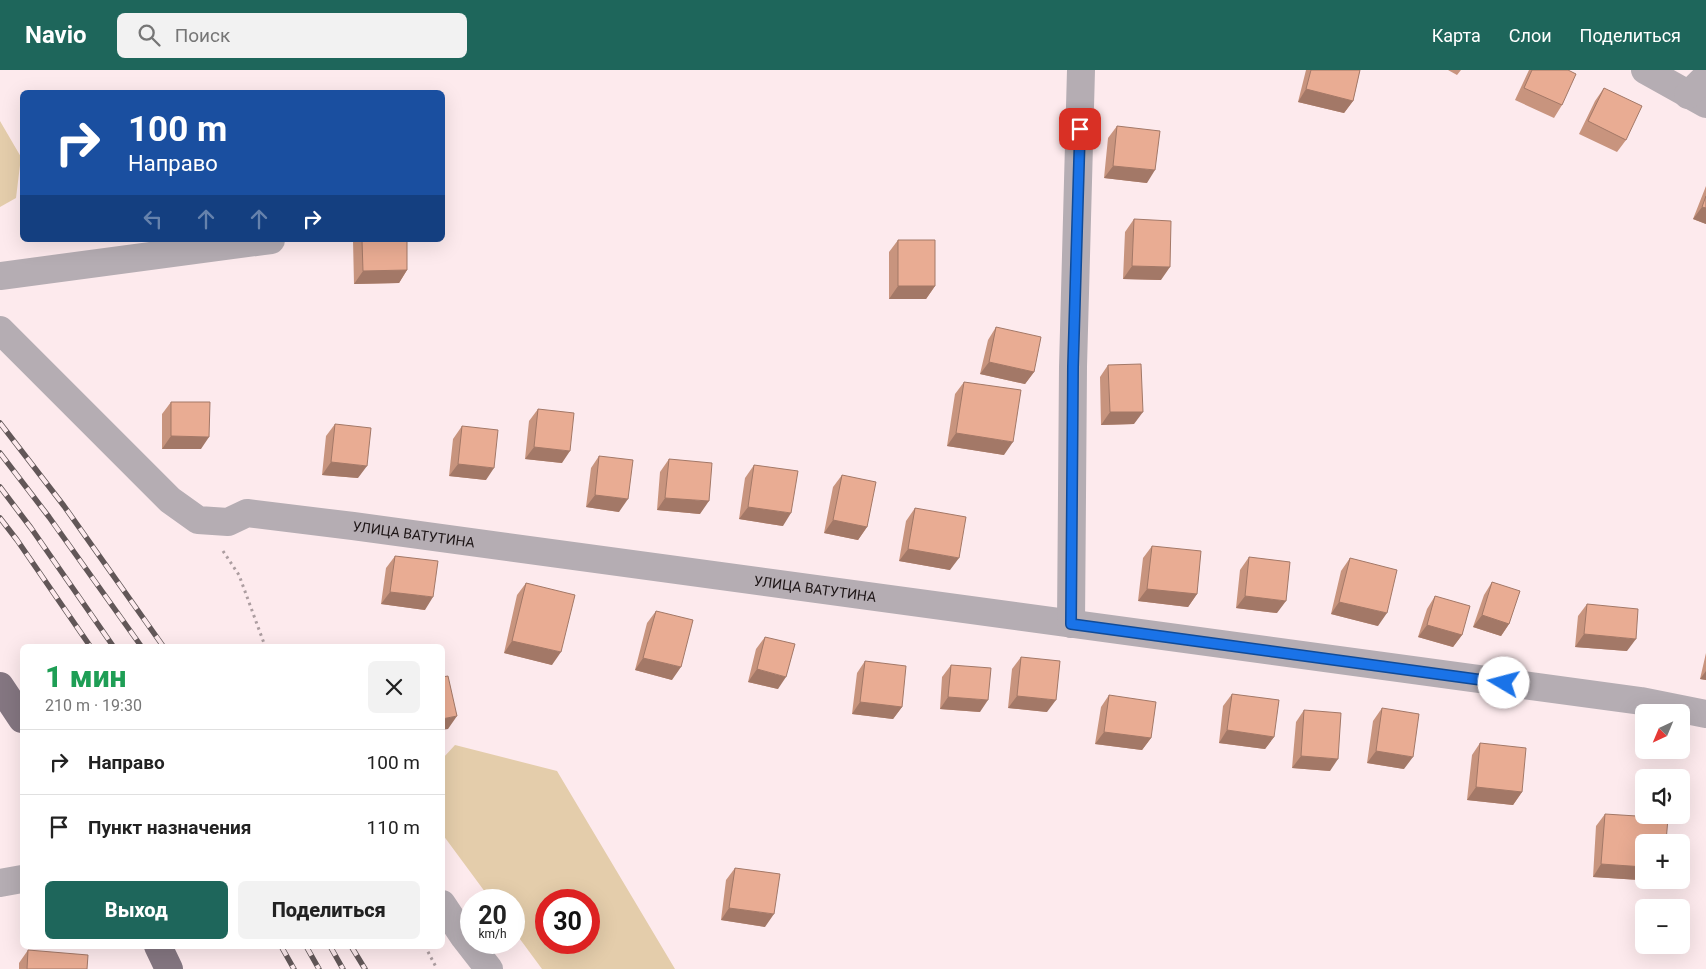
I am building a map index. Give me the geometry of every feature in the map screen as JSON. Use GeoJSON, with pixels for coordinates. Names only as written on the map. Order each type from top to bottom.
{"type":"FeatureCollection","features":[{"type":"Feature","properties":{"kind":"main road"},"geometry":{"type":"LineString","coordinates":[[0,686],[20,716]]}},
{"type":"Feature","properties":{"kind":"main road"},"geometry":{"type":"LineString","coordinates":[[159,949],[169,969]]}},
{"type":"Feature","properties":{"kind":"street"},"geometry":{"type":"LineString","coordinates":[[1071,624],[1073,367],[1081,70]]}},
{"type":"Feature","properties":{"kind":"street"},"geometry":{"type":"LineString","coordinates":[[1645,70],[1700,92]]}},
{"type":"Feature","properties":{"kind":"street"},"geometry":{"type":"LineString","coordinates":[[0,276],[256,242]]}},
{"type":"Feature","properties":{"kind":"street","name":"УЛИЦА ВАТУТИНА"},"geometry":{"type":"LineString","coordinates":[[0,330],[170,500],[198,520],[228,522],[247,513],[1641,701],[1706,714]]}},
{"type":"Feature","properties":{"kind":"street"},"geometry":{"type":"LineString","coordinates":[[0,883],[20,879]]}},
{"type":"Feature","properties":{"kind":"street"},"geometry":{"type":"LineString","coordinates":[[445,908],[489,969]]}},
{"type":"Feature","properties":{"kind":"path"},"geometry":{"type":"LineString","coordinates":[[209,521],[221,547],[239,575],[264,644]]}},
{"type":"Feature","properties":{"kind":"path"},"geometry":{"type":"LineString","coordinates":[[427,949],[437,969]]}},
{"type":"Feature","properties":{"kind":"shaded area"},"geometry":{"type":"Polygon","coordinates":[[[0,121],[20,155],[20,165],[16,198],[0,207],[0,121]]]}},
{"type":"Feature","properties":{"kind":"shaded area"},"geometry":{"type":"Polygon","coordinates":[[[455,745],[557,771],[675,969],[542,969],[525,946],[525,889],[483,889],[445,838],[445,756],[455,745]]]}},
{"type":"Feature","properties":{"kind":"building"},"geometry":{"type":"Polygon","coordinates":[[[1311,70],[1360,70],[1353,101],[1306,89],[1311,70]]]}},
{"type":"Feature","properties":{"kind":"building"},"geometry":{"type":"Polygon","coordinates":[[[1532,70],[1568,70],[1576,74],[1562,105],[1524,88],[1532,70]]]}},
{"type":"Feature","properties":{"kind":"building"},"geometry":{"type":"Polygon","coordinates":[[[1604,88],[1642,106],[1626,140],[1588,121],[1604,88]]]}},
{"type":"Feature","properties":{"kind":"building"},"geometry":{"type":"Polygon","coordinates":[[[1117,126],[1160,131],[1155,170],[1113,166],[1117,126]]]}},
{"type":"Feature","properties":{"kind":"building"},"geometry":{"type":"Polygon","coordinates":[[[1706,196],[1706,208],[1702,207],[1706,196]]]}},
{"type":"Feature","properties":{"kind":"building"},"geometry":{"type":"Polygon","coordinates":[[[1134,219],[1171,221],[1170,267],[1132,266],[1134,219]]]}},
{"type":"Feature","properties":{"kind":"building"},"geometry":{"type":"Polygon","coordinates":[[[898,240],[935,240],[935,286],[898,286],[898,240]]]}},
{"type":"Feature","properties":{"kind":"building"},"geometry":{"type":"Polygon","coordinates":[[[362,242],[407,242],[407,270],[363,271],[362,242]]]}},
{"type":"Feature","properties":{"kind":"building"},"geometry":{"type":"Polygon","coordinates":[[[996,327],[1041,337],[1034,372],[989,362],[996,327]]]}},
{"type":"Feature","properties":{"kind":"building"},"geometry":{"type":"Polygon","coordinates":[[[1141,364],[1143,412],[1110,412],[1108,365],[1141,364]]]}},
{"type":"Feature","properties":{"kind":"building"},"geometry":{"type":"Polygon","coordinates":[[[964,382],[1021,390],[1013,442],[956,433],[964,382]]]}},
{"type":"Feature","properties":{"kind":"building"},"geometry":{"type":"Polygon","coordinates":[[[171,402],[210,402],[209,437],[171,436],[171,402]]]}},
{"type":"Feature","properties":{"kind":"building"},"geometry":{"type":"Polygon","coordinates":[[[538,409],[574,413],[570,451],[534,447],[538,409]]]}},
{"type":"Feature","properties":{"kind":"building"},"geometry":{"type":"Polygon","coordinates":[[[335,424],[371,428],[367,466],[331,462],[335,424]]]}},
{"type":"Feature","properties":{"kind":"building"},"geometry":{"type":"Polygon","coordinates":[[[462,426],[498,430],[494,468],[458,464],[462,426]]]}},
{"type":"Feature","properties":{"kind":"building"},"geometry":{"type":"Polygon","coordinates":[[[599,456],[633,460],[628,499],[595,495],[599,456]]]}},
{"type":"Feature","properties":{"kind":"building"},"geometry":{"type":"Polygon","coordinates":[[[669,459],[712,463],[709,501],[665,498],[669,459]]]}},
{"type":"Feature","properties":{"kind":"building"},"geometry":{"type":"Polygon","coordinates":[[[754,465],[798,471],[791,513],[748,507],[754,465]]]}},
{"type":"Feature","properties":{"kind":"building"},"geometry":{"type":"Polygon","coordinates":[[[842,475],[876,482],[867,527],[833,520],[842,475]]]}},
{"type":"Feature","properties":{"kind":"building"},"geometry":{"type":"Polygon","coordinates":[[[915,508],[966,517],[959,558],[908,549],[915,508]]]}},
{"type":"Feature","properties":{"kind":"building"},"geometry":{"type":"Polygon","coordinates":[[[1152,546],[1201,551],[1197,594],[1147,589],[1152,546]]]}},
{"type":"Feature","properties":{"kind":"building"},"geometry":{"type":"Polygon","coordinates":[[[395,556],[438,561],[433,597],[390,592],[395,556]]]}},
{"type":"Feature","properties":{"kind":"building"},"geometry":{"type":"Polygon","coordinates":[[[1249,557],[1290,562],[1286,601],[1245,596],[1249,557]]]}},
{"type":"Feature","properties":{"kind":"building"},"geometry":{"type":"Polygon","coordinates":[[[1350,558],[1397,570],[1387,613],[1339,602],[1350,558]]]}},
{"type":"Feature","properties":{"kind":"building"},"geometry":{"type":"Polygon","coordinates":[[[1492,582],[1520,591],[1509,624],[1482,615],[1492,582]]]}},
{"type":"Feature","properties":{"kind":"building"},"geometry":{"type":"Polygon","coordinates":[[[526,583],[575,595],[561,652],[512,641],[526,583]]]}},
{"type":"Feature","properties":{"kind":"building"},"geometry":{"type":"Polygon","coordinates":[[[1435,596],[1470,606],[1462,635],[1427,625],[1435,596]]]}},
{"type":"Feature","properties":{"kind":"building"},"geometry":{"type":"Polygon","coordinates":[[[1587,604],[1638,609],[1636,639],[1584,634],[1587,604]]]}},
{"type":"Feature","properties":{"kind":"building"},"geometry":{"type":"Polygon","coordinates":[[[656,611],[693,620],[681,667],[643,658],[656,611]]]}},
{"type":"Feature","properties":{"kind":"building"},"geometry":{"type":"Polygon","coordinates":[[[765,637],[795,644],[786,677],[757,669],[765,637]]]}},
{"type":"Feature","properties":{"kind":"building"},"geometry":{"type":"Polygon","coordinates":[[[1021,657],[1060,661],[1056,700],[1017,696],[1021,657]]]}},
{"type":"Feature","properties":{"kind":"building"},"geometry":{"type":"Polygon","coordinates":[[[865,661],[906,666],[902,707],[860,702],[865,661]]]}},
{"type":"Feature","properties":{"kind":"building"},"geometry":{"type":"Polygon","coordinates":[[[951,665],[991,668],[988,700],[948,697],[951,665]]]}},
{"type":"Feature","properties":{"kind":"building"},"geometry":{"type":"Polygon","coordinates":[[[445,676],[448,676],[457,716],[445,718],[445,676]]]}},
{"type":"Feature","properties":{"kind":"building"},"geometry":{"type":"Polygon","coordinates":[[[1232,694],[1279,700],[1274,737],[1227,730],[1232,694]]]}},
{"type":"Feature","properties":{"kind":"building"},"geometry":{"type":"Polygon","coordinates":[[[1109,695],[1156,702],[1151,738],[1104,732],[1109,695]]]}},
{"type":"Feature","properties":{"kind":"building"},"geometry":{"type":"Polygon","coordinates":[[[1382,708],[1419,714],[1413,757],[1376,751],[1382,708]]]}},
{"type":"Feature","properties":{"kind":"building"},"geometry":{"type":"Polygon","coordinates":[[[1304,710],[1341,713],[1338,759],[1301,756],[1304,710]]]}},
{"type":"Feature","properties":{"kind":"building"},"geometry":{"type":"Polygon","coordinates":[[[1480,743],[1526,748],[1522,792],[1476,787],[1480,743]]]}},
{"type":"Feature","properties":{"kind":"building"},"geometry":{"type":"Polygon","coordinates":[[[1605,814],[1635,816],[1635,824],[1668,824],[1667,834],[1635,834],[1635,866],[1601,864],[1605,814]]]}},
{"type":"Feature","properties":{"kind":"building"},"geometry":{"type":"Polygon","coordinates":[[[735,868],[780,874],[774,914],[729,908],[735,868]]]}},
{"type":"Feature","properties":{"kind":"building"},"geometry":{"type":"Polygon","coordinates":[[[28,950],[88,955],[87,969],[27,969],[28,950]]]}},
{"type":"Feature","properties":{"kind":"railway"},"geometry":{"type":"LineString","coordinates":[[0,423],[64,506],[162,644]]}},
{"type":"Feature","properties":{"kind":"railway"},"geometry":{"type":"LineString","coordinates":[[0,453],[49,517],[140,644]]}},
{"type":"Feature","properties":{"kind":"railway"},"geometry":{"type":"LineString","coordinates":[[0,487],[31,528],[112,644]]}},
{"type":"Feature","properties":{"kind":"railway"},"geometry":{"type":"LineString","coordinates":[[0,518],[89,644]]}},
{"type":"Feature","properties":{"kind":"railway"},"geometry":{"type":"LineString","coordinates":[[283,949],[294,969]]}},
{"type":"Feature","properties":{"kind":"railway"},"geometry":{"type":"LineString","coordinates":[[308,949],[319,969]]}},
{"type":"Feature","properties":{"kind":"railway"},"geometry":{"type":"LineString","coordinates":[[332,949],[343,969]]}},
{"type":"Feature","properties":{"kind":"railway"},"geometry":{"type":"LineString","coordinates":[[353,949],[365,969]]}},
{"type":"Feature","properties":{"kind":"route"},"geometry":{"type":"LineString","coordinates":[[1080,129],[1073,367],[1071,624],[1504,683]]}}]}
